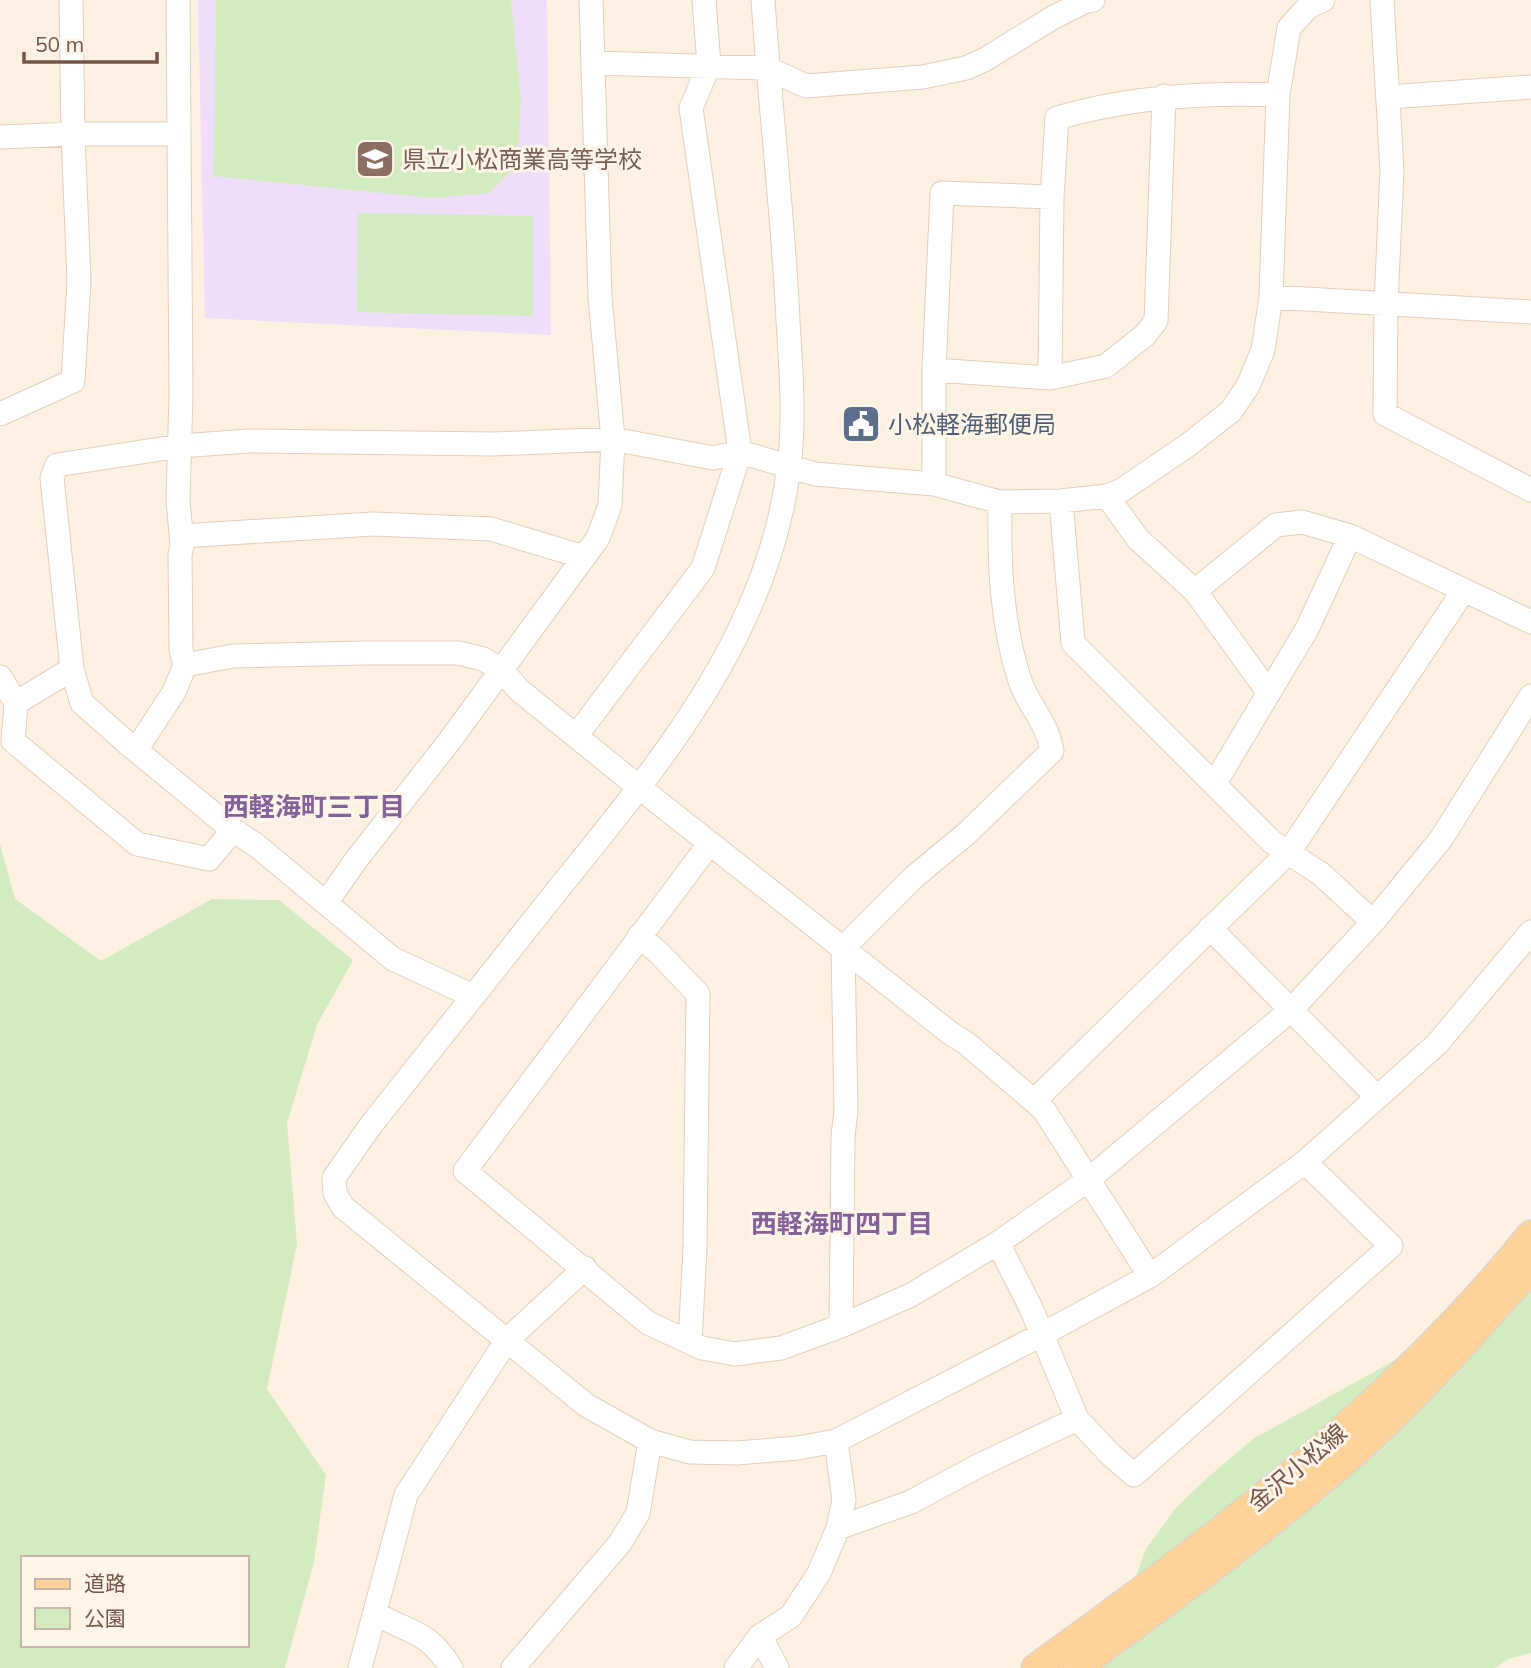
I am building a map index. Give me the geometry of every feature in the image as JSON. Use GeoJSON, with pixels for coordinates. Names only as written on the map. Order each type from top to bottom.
{"type":"FeatureCollection","features":[{"type":"Feature","properties":{"kind":"main road","name":"金沢小松線"},"geometry":{"type":"LineString","coordinates":[[1036,1668],[1119,1608],[1265,1495],[1390,1388],[1502,1271],[1531,1235]]}},
{"type":"Feature","properties":{"kind":"main road","name":"金沢小松線"},"geometry":{"type":"LineString","coordinates":[[1076,1668],[1217,1565],[1359,1448],[1467,1341],[1531,1267]]}},
{"type":"Feature","properties":{"kind":"street"},"geometry":{"type":"LineString","coordinates":[[0,414],[73,381],[79,281],[71,0]]}},
{"type":"Feature","properties":{"kind":"street"},"geometry":{"type":"LineString","coordinates":[[136,750],[174,692],[184,666],[181,650],[182,536],[178,500],[178,0]]}},
{"type":"Feature","properties":{"kind":"street"},"geometry":{"type":"LineString","coordinates":[[326,903],[598,538],[610,505],[613,439],[600,297],[592,0]]}},
{"type":"Feature","properties":{"kind":"street"},"geometry":{"type":"LineString","coordinates":[[576,736],[704,568],[740,452],[691,108],[709,65],[705,0]]}},
{"type":"Feature","properties":{"kind":"street"},"geometry":{"type":"LineString","coordinates":[[763,0],[785,265],[792,403],[789,467],[774,538],[750,611],[708,690],[640,788],[371,1125],[334,1178],[335,1193],[343,1207],[586,1405],[650,1441],[690,1452],[737,1453],[798,1448],[836,1441],[1150,1276],[1305,1162],[1437,1044],[1531,932]]}},
{"type":"Feature","properties":{"kind":"street"},"geometry":{"type":"LineString","coordinates":[[593,63],[767,68],[806,86],[923,77],[955,71],[984,60],[1054,17],[1093,0]]}},
{"type":"Feature","properties":{"kind":"street"},"geometry":{"type":"LineString","coordinates":[[473,996],[393,959],[82,703],[72,669],[52,478],[57,464],[180,446],[249,442],[494,444],[613,439],[713,458],[740,452],[815,474],[934,484],[1000,502],[1061,502],[1107,496],[1122,490],[1188,445],[1231,411],[1248,386],[1263,350],[1271,297],[1278,96],[1289,28],[1308,6],[1323,0]]}},
{"type":"Feature","properties":{"kind":"street"},"geometry":{"type":"LineString","coordinates":[[1382,0],[1392,170],[1386,304],[1385,414],[1531,490]]}},
{"type":"Feature","properties":{"kind":"street"},"geometry":{"type":"LineString","coordinates":[[1388,97],[1531,87]]}},
{"type":"Feature","properties":{"kind":"street"},"geometry":{"type":"LineString","coordinates":[[1050,378],[1052,197],[1057,118],[1082,110],[1164,96],[1221,93],[1278,96]]}},
{"type":"Feature","properties":{"kind":"street"},"geometry":{"type":"LineString","coordinates":[[934,370],[1050,378],[1106,366],[1145,335],[1156,321],[1164,96]]}},
{"type":"Feature","properties":{"kind":"street"},"geometry":{"type":"LineString","coordinates":[[0,137],[178,134]]}},
{"type":"Feature","properties":{"kind":"street"},"geometry":{"type":"LineString","coordinates":[[934,484],[934,370],[942,193],[1052,197]]}},
{"type":"Feature","properties":{"kind":"street"},"geometry":{"type":"LineString","coordinates":[[1271,297],[1531,312]]}},
{"type":"Feature","properties":{"kind":"street"},"geometry":{"type":"LineString","coordinates":[[1107,496],[1138,538],[1195,591],[1269,693]]}},
{"type":"Feature","properties":{"kind":"street"},"geometry":{"type":"LineString","coordinates":[[841,1326],[843,1136],[846,1111],[843,948],[914,877],[966,834],[1052,751],[1049,733],[1019,681],[1004,622],[999,546],[1000,502]]}},
{"type":"Feature","properties":{"kind":"street"},"geometry":{"type":"LineString","coordinates":[[1061,502],[1073,643],[1272,842],[1321,874],[1373,922]]}},
{"type":"Feature","properties":{"kind":"street"},"geometry":{"type":"LineString","coordinates":[[1195,591],[1276,525],[1303,522],[1350,536],[1531,622]]}},
{"type":"Feature","properties":{"kind":"street"},"geometry":{"type":"LineString","coordinates":[[182,536],[373,524],[491,529],[584,557]]}},
{"type":"Feature","properties":{"kind":"street"},"geometry":{"type":"LineString","coordinates":[[1214,783],[1307,629],[1350,536]]}},
{"type":"Feature","properties":{"kind":"street"},"geometry":{"type":"LineString","coordinates":[[1034,1101],[1289,852],[1464,590]]}},
{"type":"Feature","properties":{"kind":"street"},"geometry":{"type":"LineString","coordinates":[[184,666],[233,656],[459,653],[483,659],[502,670],[519,690],[966,1043],[1044,1110],[1150,1276]]}},
{"type":"Feature","properties":{"kind":"street"},"geometry":{"type":"LineString","coordinates":[[16,703],[72,669]]}},
{"type":"Feature","properties":{"kind":"street"},"geometry":{"type":"LineString","coordinates":[[0,677],[16,703],[13,741],[137,844],[209,859],[233,830]]}},
{"type":"Feature","properties":{"kind":"street"},"geometry":{"type":"LineString","coordinates":[[710,843],[466,1171],[648,1323],[702,1348],[735,1354],[781,1348],[841,1326],[911,1295],[998,1243],[1088,1180],[1291,1010],[1373,922],[1441,839],[1531,696]]}},
{"type":"Feature","properties":{"kind":"street"},"geometry":{"type":"LineString","coordinates":[[1210,928],[1377,1096]]}},
{"type":"Feature","properties":{"kind":"street"},"geometry":{"type":"LineString","coordinates":[[639,936],[698,994],[695,1248],[690,1342]]}},
{"type":"Feature","properties":{"kind":"street"},"geometry":{"type":"LineString","coordinates":[[998,1243],[1031,1308],[1077,1419],[1134,1475],[1391,1246],[1305,1162]]}},
{"type":"Feature","properties":{"kind":"street"},"geometry":{"type":"LineString","coordinates":[[360,1668],[406,1495],[507,1340],[584,1268]]}},
{"type":"Feature","properties":{"kind":"street"},"geometry":{"type":"LineString","coordinates":[[838,1528],[911,1502],[978,1466],[1077,1419]]}},
{"type":"Feature","properties":{"kind":"street"},"geometry":{"type":"LineString","coordinates":[[513,1668],[620,1543],[638,1513],[650,1441]]}},
{"type":"Feature","properties":{"kind":"street"},"geometry":{"type":"LineString","coordinates":[[736,1668],[760,1636],[791,1616],[819,1573],[838,1528],[844,1500],[836,1441]]}},
{"type":"Feature","properties":{"kind":"street"},"geometry":{"type":"LineString","coordinates":[[375,1613],[392,1624],[424,1636],[440,1650],[451,1668]]}},
{"type":"Feature","properties":{"kind":"street"},"geometry":{"type":"LineString","coordinates":[[760,1636],[776,1668]]}},
{"type":"Feature","properties":{"kind":"shaded area","name":"県立小松商業高等学校"},"geometry":{"type":"Polygon","coordinates":[[[198,0],[547,0],[551,335],[205,318],[198,0]]]}},
{"type":"Feature","properties":{"kind":"green space"},"geometry":{"type":"Polygon","coordinates":[[[216,0],[511,0],[521,100],[517,165],[489,193],[433,198],[214,176],[216,0]]]}},
{"type":"Feature","properties":{"kind":"green space"},"geometry":{"type":"Polygon","coordinates":[[[358,213],[533,216],[533,316],[357,312],[358,213]]]}},
{"type":"Feature","properties":{"kind":"green space"},"geometry":{"type":"Polygon","coordinates":[[[0,844],[15,899],[101,961],[212,899],[279,900],[353,960],[317,1025],[287,1123],[297,1244],[267,1389],[326,1475],[314,1562],[285,1668],[0,1668],[0,844]]]}},
{"type":"Feature","properties":{"kind":"green space"},"geometry":{"type":"Polygon","coordinates":[[[1531,1285],[1531,1653],[1508,1659],[1495,1668],[1103,1668],[1146,1549],[1175,1509],[1207,1478],[1253,1439],[1531,1285]]]}},
{"type":"Feature","properties":{"kind":"place","name":"県立小松商業高等学校"},"geometry":{"type":"Point","coordinates":[375,159]}},
{"type":"Feature","properties":{"kind":"place","name":"小松軽海郵便局"},"geometry":{"type":"Point","coordinates":[861,424]}},
{"type":"Feature","properties":{"kind":"district","name":"西軽海町三丁目"},"geometry":{"type":"Point","coordinates":[314,806]}},
{"type":"Feature","properties":{"kind":"district","name":"西軽海町四丁目"},"geometry":{"type":"Point","coordinates":[842,1223]}}]}
